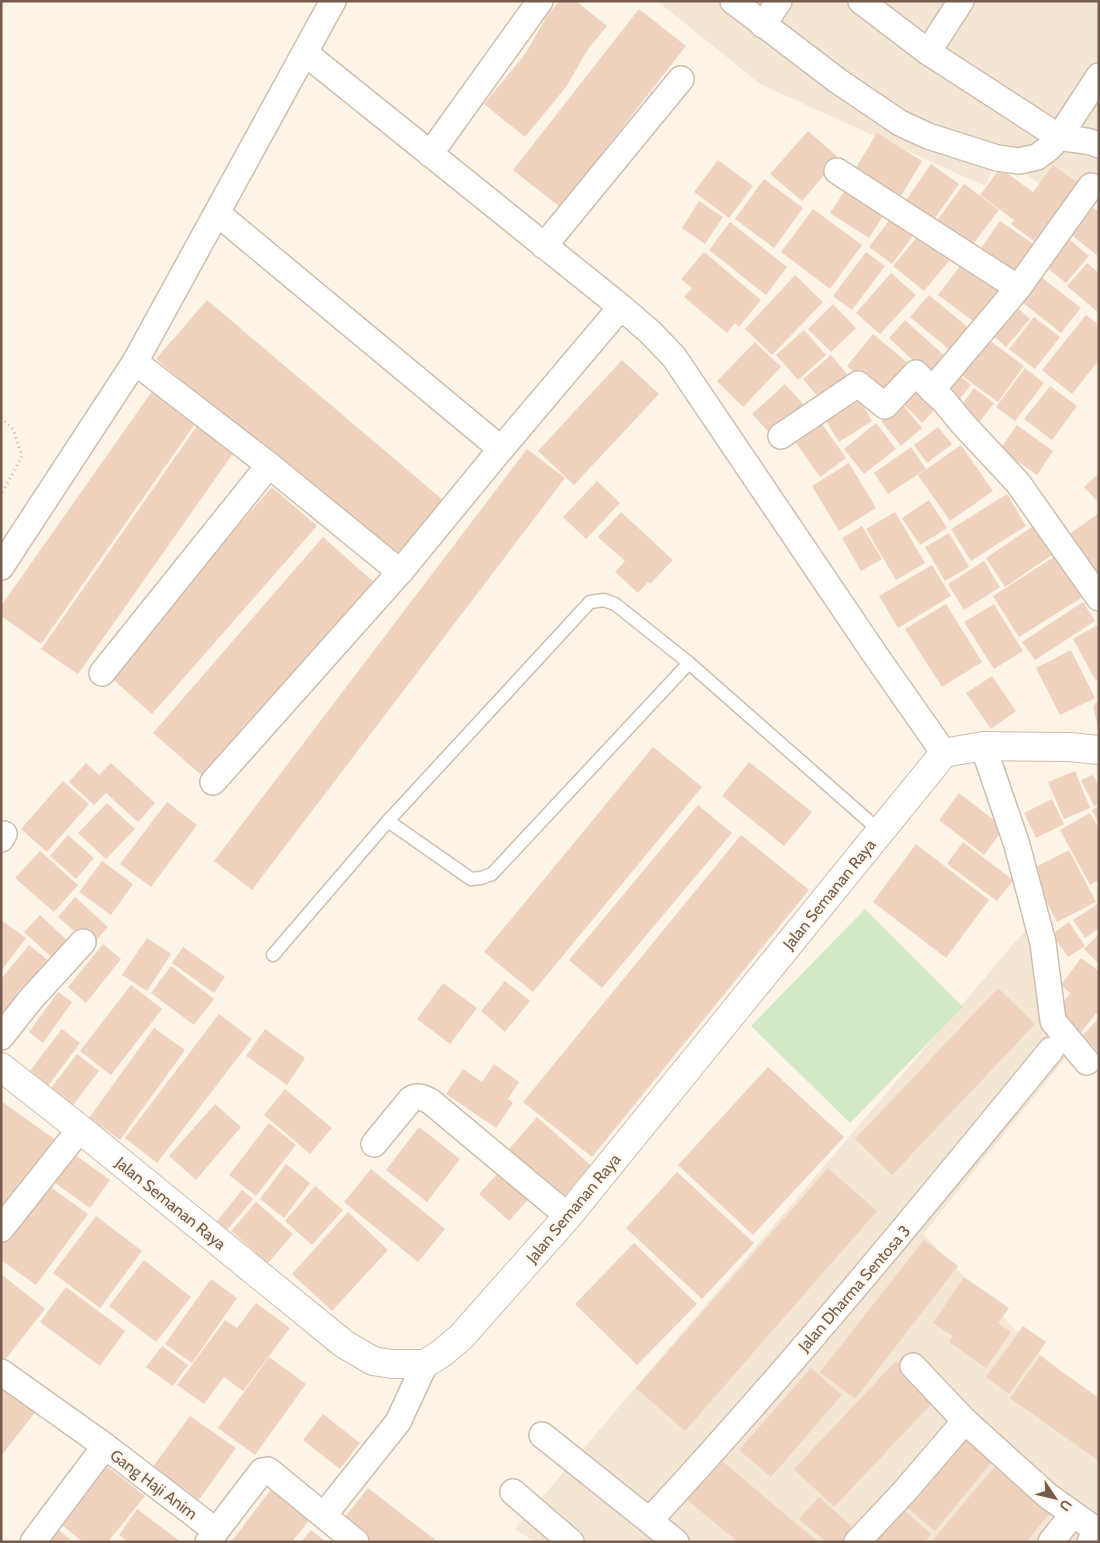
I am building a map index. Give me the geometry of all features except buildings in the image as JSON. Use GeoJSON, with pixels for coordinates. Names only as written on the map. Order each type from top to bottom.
{"type":"FeatureCollection","features":[{"type":"Feature","properties":{"kind":"street"},"geometry":{"type":"LineString","coordinates":[[1,568],[136,362],[333,1]]}},
{"type":"Feature","properties":{"kind":"street"},"geometry":{"type":"LineString","coordinates":[[430,154],[540,1]]}},
{"type":"Feature","properties":{"kind":"street"},"geometry":{"type":"LineString","coordinates":[[733,1],[763,25],[900,123],[928,136],[997,158],[1019,160],[1036,157],[1049,148],[1099,76]]}},
{"type":"Feature","properties":{"kind":"street"},"geometry":{"type":"LineString","coordinates":[[763,25],[778,1]]}},
{"type":"Feature","properties":{"kind":"street"},"geometry":{"type":"LineString","coordinates":[[861,1],[928,52],[1058,137],[1073,141],[1092,142],[1099,145]]}},
{"type":"Feature","properties":{"kind":"street"},"geometry":{"type":"LineString","coordinates":[[928,52],[962,1]]}},
{"type":"Feature","properties":{"kind":"street"},"geometry":{"type":"LineString","coordinates":[[304,53],[621,308],[650,332],[674,357],[874,653],[944,753],[982,746],[1099,750]]}},
{"type":"Feature","properties":{"kind":"street"},"geometry":{"type":"LineString","coordinates":[[544,246],[681,79]]}},
{"type":"Feature","properties":{"kind":"street"},"geometry":{"type":"LineString","coordinates":[[837,171],[1018,288]]}},
{"type":"Feature","properties":{"kind":"street"},"geometry":{"type":"LineString","coordinates":[[932,390],[1018,288],[1091,186]]}},
{"type":"Feature","properties":{"kind":"street"},"geometry":{"type":"LineString","coordinates":[[217,213],[501,449]]}},
{"type":"Feature","properties":{"kind":"street"},"geometry":{"type":"LineString","coordinates":[[213,782],[400,572],[501,449],[621,308]]}},
{"type":"Feature","properties":{"kind":"street"},"geometry":{"type":"LineString","coordinates":[[136,362],[269,465],[400,572]]}},
{"type":"Feature","properties":{"kind":"street"},"geometry":{"type":"LineString","coordinates":[[780,436],[858,384],[885,406],[916,373],[1018,483],[1099,598]]}},
{"type":"Feature","properties":{"kind":"street"},"geometry":{"type":"LineString","coordinates":[[102,673],[269,465]]}},
{"type":"Feature","properties":{"kind":"street"},"geometry":{"type":"LineString","coordinates":[[982,746],[1017,845],[1043,943],[1053,1021],[1087,1062]]}},
{"type":"Feature","properties":{"kind":"street","name":"Jalan Semanan Raya"},"geometry":{"type":"LineString","coordinates":[[1,1067],[344,1344],[373,1361],[392,1364],[425,1364],[442,1354],[461,1337],[568,1216],[944,753]]}},
{"type":"Feature","properties":{"kind":"street"},"geometry":{"type":"LineString","coordinates":[[1,1037],[32,998],[83,942]]}},
{"type":"Feature","properties":{"kind":"street","name":"Jalan Dharma Sentosa 3"},"geometry":{"type":"LineString","coordinates":[[650,1520],[717,1448],[914,1218],[1051,1050]]}},
{"type":"Feature","properties":{"kind":"street"},"geometry":{"type":"LineString","coordinates":[[374,1144],[411,1099],[424,1098],[568,1216]]}},
{"type":"Feature","properties":{"kind":"street"},"geometry":{"type":"LineString","coordinates":[[1,1229],[80,1129]]}},
{"type":"Feature","properties":{"kind":"street"},"geometry":{"type":"LineString","coordinates":[[324,1515],[398,1422],[425,1364]]}},
{"type":"Feature","properties":{"kind":"street"},"geometry":{"type":"LineString","coordinates":[[913,1366],[965,1421],[1048,1496],[1073,1514],[1095,1534]]}},
{"type":"Feature","properties":{"kind":"street"},"geometry":{"type":"LineString","coordinates":[[1,1372],[105,1446]]}},
{"type":"Feature","properties":{"kind":"street"},"geometry":{"type":"LineString","coordinates":[[857,1542],[904,1492],[965,1421]]}},
{"type":"Feature","properties":{"kind":"street"},"geometry":{"type":"LineString","coordinates":[[542,1435],[676,1542]]}},
{"type":"Feature","properties":{"kind":"street","name":"Gang Haji Anim"},"geometry":{"type":"LineString","coordinates":[[33,1542],[105,1446],[212,1536]]}},
{"type":"Feature","properties":{"kind":"street"},"geometry":{"type":"LineString","coordinates":[[212,1536],[262,1472],[268,1470],[356,1542]]}},
{"type":"Feature","properties":{"kind":"street"},"geometry":{"type":"LineString","coordinates":[[513,1492],[571,1542]]}},
{"type":"Feature","properties":{"kind":"street"},"geometry":{"type":"LineString","coordinates":[[1051,1542],[1073,1514]]}},
{"type":"Feature","properties":{"kind":"lane"},"geometry":{"type":"LineString","coordinates":[[273,955],[388,821],[590,602],[604,600],[615,604],[689,663],[880,831]]}},
{"type":"Feature","properties":{"kind":"lane"},"geometry":{"type":"LineString","coordinates":[[388,821],[471,879],[492,874],[689,663]]}},
{"type":"Feature","properties":{"kind":"path"},"geometry":{"type":"LineString","coordinates":[[1,418],[13,429],[22,456],[1,495]]}},
{"type":"Feature","properties":{"kind":"shaded area"},"geometry":{"type":"Polygon","coordinates":[[[657,1],[1099,1],[1099,175],[1071,206],[1000,156],[985,186],[760,84],[657,1]]]}},
{"type":"Feature","properties":{"kind":"shaded area"},"geometry":{"type":"Polygon","coordinates":[[[1040,913],[1040,984],[1075,1046],[923,1234],[1035,1350],[1099,1402],[1099,1542],[535,1542],[515,1529],[1040,913]]]}},
{"type":"Feature","properties":{"kind":"green space"},"geometry":{"type":"Polygon","coordinates":[[[865,909],[963,1007],[850,1123],[751,1026],[865,909]]]}}]}
